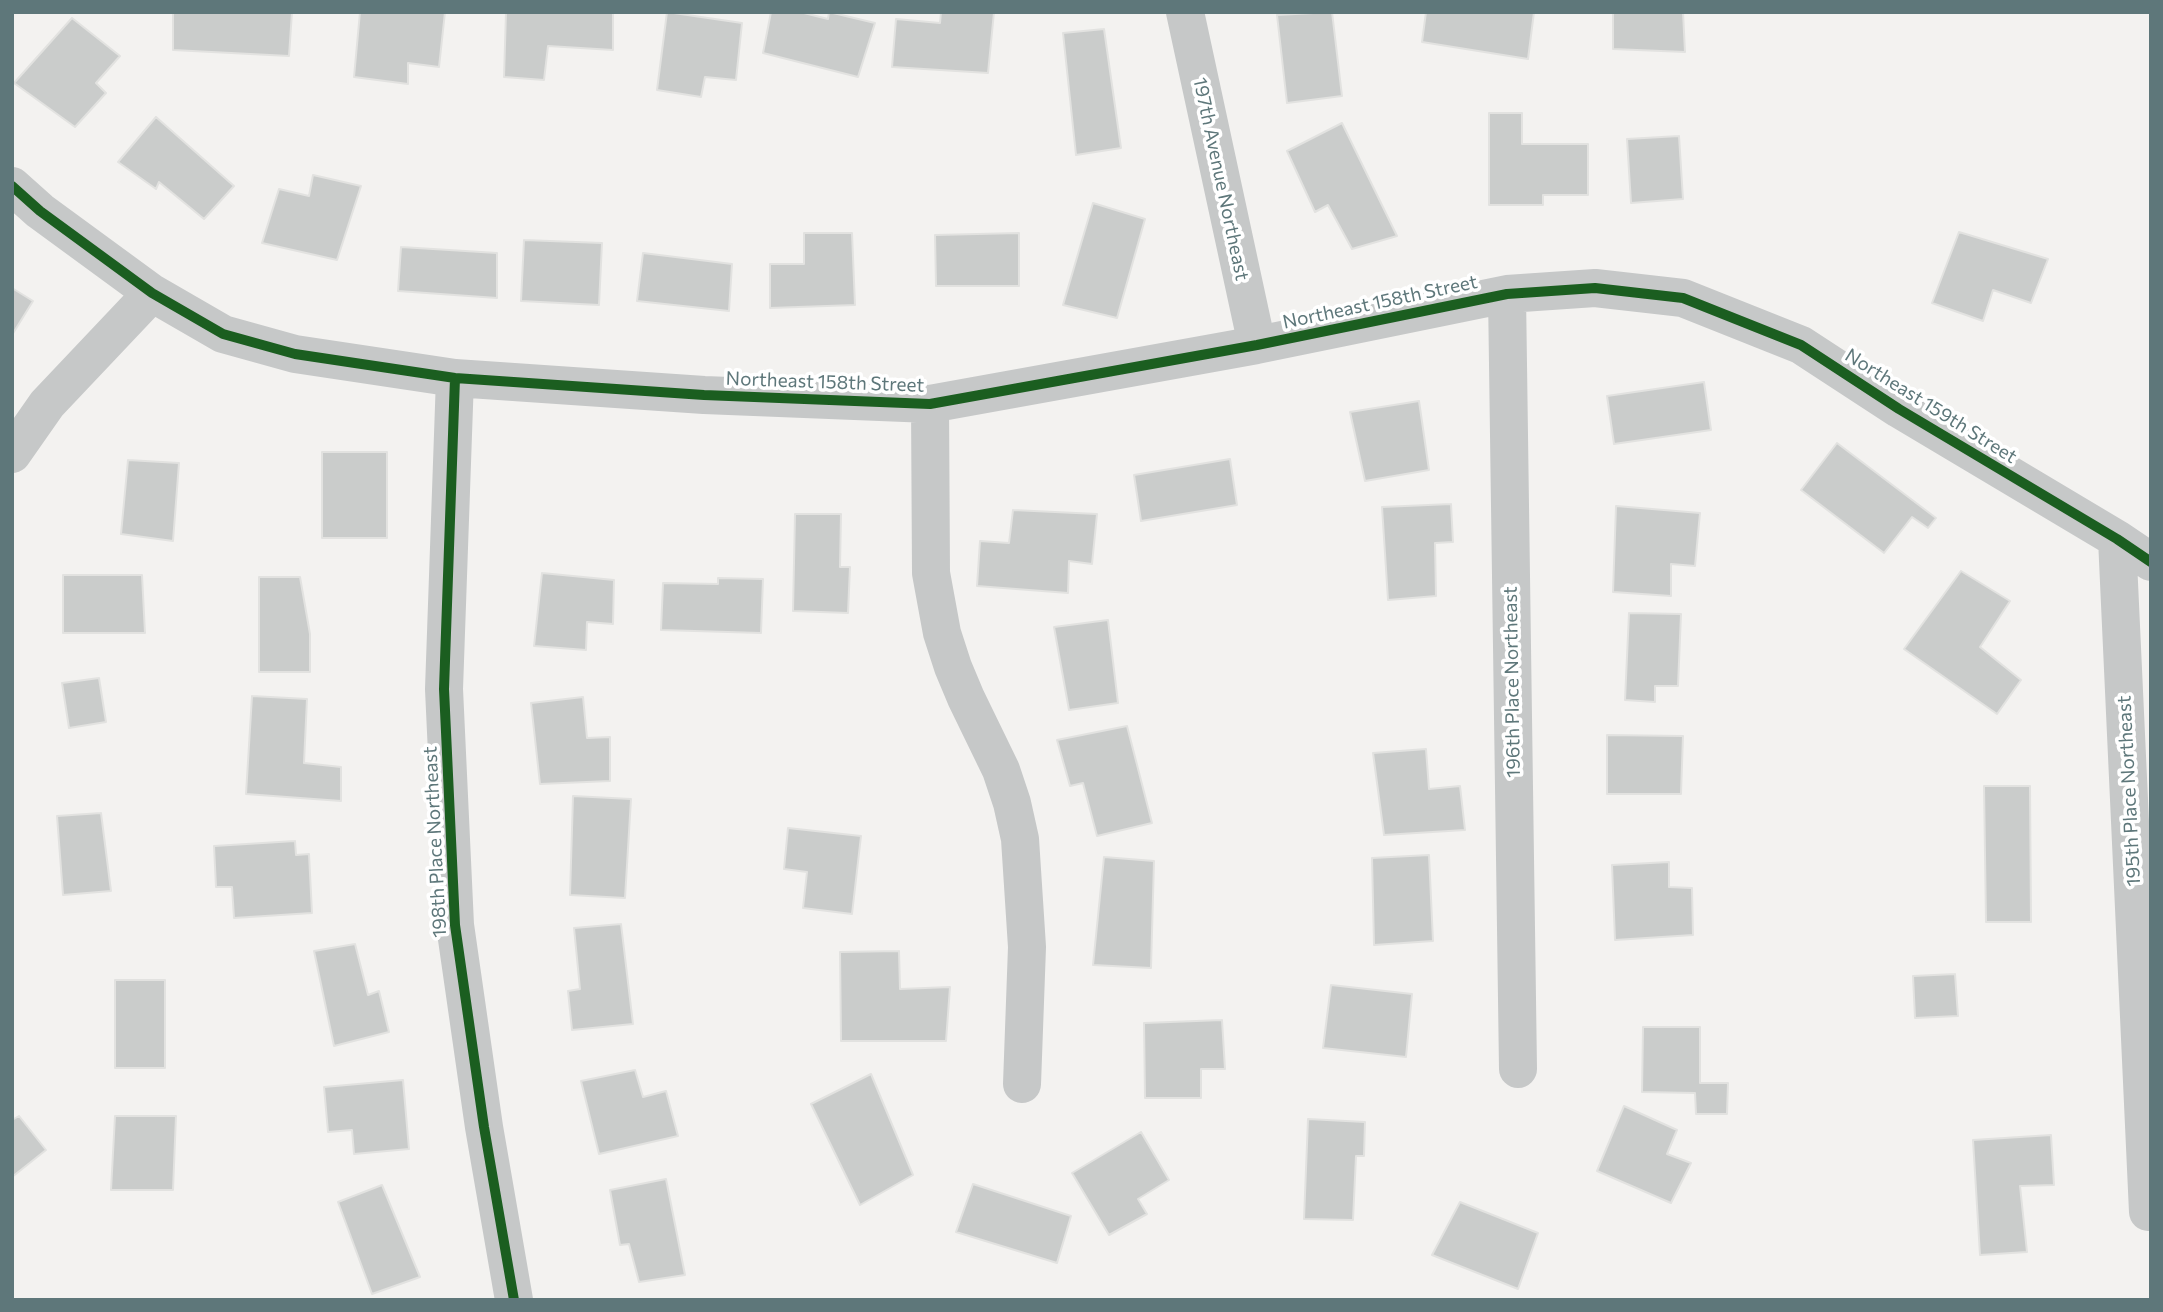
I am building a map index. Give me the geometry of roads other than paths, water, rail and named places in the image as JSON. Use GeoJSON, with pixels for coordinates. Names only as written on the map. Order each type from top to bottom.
{"type":"FeatureCollection","features":[{"type":"Feature","properties":{"kind":"street","name":"197th Avenue Northeast"},"geometry":{"type":"LineString","coordinates":[[1185,12],[1257,345]]}},
{"type":"Feature","properties":{"kind":"street","name":"Northeast 158th Street"},"geometry":{"type":"LineString","coordinates":[[26,199],[152,293],[223,334],[295,354],[456,378],[704,395],[930,404],[1257,345],[1507,294],[1595,288],[1683,298]]}},
{"type":"Feature","properties":{"kind":"street"},"geometry":{"type":"LineString","coordinates":[[12,454],[47,404],[152,293]]}},
{"type":"Feature","properties":{"kind":"street","name":"196th Place Northeast"},"geometry":{"type":"LineString","coordinates":[[1507,294],[1518,1069]]}},
{"type":"Feature","properties":{"kind":"street","name":"Northeast 159th Street"},"geometry":{"type":"LineString","coordinates":[[1683,298],[1801,345],[1899,410],[2117,539],[2151,562]]}},
{"type":"Feature","properties":{"kind":"street","name":"198th Place Northeast"},"geometry":{"type":"LineString","coordinates":[[456,378],[444,689],[456,925],[484,1127],[514,1300]]}},
{"type":"Feature","properties":{"kind":"street"},"geometry":{"type":"LineString","coordinates":[[930,404],[931,573],[943,633],[965,698],[1001,770],[1020,839],[1027,947],[1021,1084]]}},
{"type":"Feature","properties":{"kind":"street","name":"195th Place Northeast"},"geometry":{"type":"LineString","coordinates":[[2117,539],[2148,1212]]}}]}
